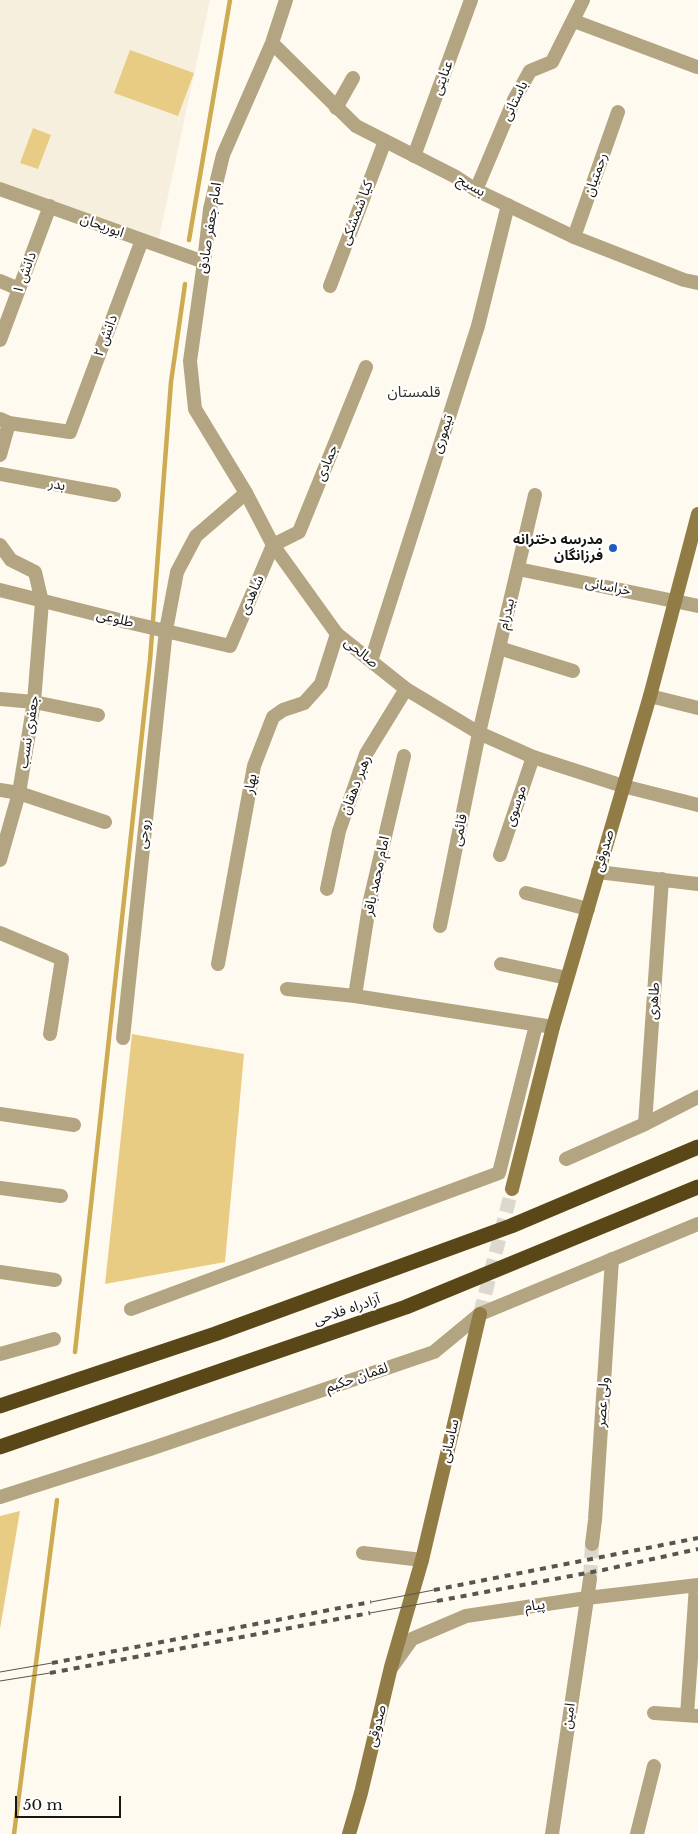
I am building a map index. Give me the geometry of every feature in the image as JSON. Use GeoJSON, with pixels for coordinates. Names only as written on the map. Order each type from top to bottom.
{"type":"FeatureCollection","features":[{"type":"Feature","properties":{"kind":"highway","name":"آزادراه فلاحی"},"geometry":{"type":"LineString","coordinates":[[0,1406],[215,1334],[511,1226],[698,1147]]}},
{"type":"Feature","properties":{"kind":"highway","name":"آزادراه فلاحی"},"geometry":{"type":"LineString","coordinates":[[0,1446],[406,1307],[698,1187]]}},
{"type":"Feature","properties":{"kind":"main road","name":"صدوقی"},"geometry":{"type":"LineString","coordinates":[[512,1189],[553,1028],[650,696],[698,514]]}},
{"type":"Feature","properties":{"kind":"main road","name":"ساسانی"},"geometry":{"type":"LineString","coordinates":[[405,1618],[420,1564],[480,1314]]}},
{"type":"Feature","properties":{"kind":"main road","name":"صدوقی"},"geometry":{"type":"LineString","coordinates":[[349,1834],[405,1618]]}},
{"type":"Feature","properties":{"kind":"street","name":"امام جعفر صادق"},"geometry":{"type":"LineString","coordinates":[[195,409],[190,361],[210,209],[223,155],[251,95],[272,43],[286,0]]}},
{"type":"Feature","properties":{"kind":"street","name":"عنایتی"},"geometry":{"type":"LineString","coordinates":[[414,156],[471,0]]}},
{"type":"Feature","properties":{"kind":"street","name":"باستانی"},"geometry":{"type":"LineString","coordinates":[[476,190],[514,100],[526,78],[530,71],[552,62],[583,0]]}},
{"type":"Feature","properties":{"kind":"street"},"geometry":{"type":"LineString","coordinates":[[574,21],[697,67]]}},
{"type":"Feature","properties":{"kind":"street","name":"بسیح"},"geometry":{"type":"LineString","coordinates":[[272,43],[356,126],[456,177],[476,190],[574,237],[684,280],[698,283]]}},
{"type":"Feature","properties":{"kind":"street"},"geometry":{"type":"LineString","coordinates":[[336,108],[353,78]]}},
{"type":"Feature","properties":{"kind":"street","name":"رحمتیان"},"geometry":{"type":"LineString","coordinates":[[574,237],[618,112]]}},
{"type":"Feature","properties":{"kind":"street","name":"کیا شمشکی"},"geometry":{"type":"LineString","coordinates":[[330,286],[385,141]]}},
{"type":"Feature","properties":{"kind":"street","name":"ابوریحان"},"geometry":{"type":"LineString","coordinates":[[0,189],[204,262]]}},
{"type":"Feature","properties":{"kind":"street","name":"تیموری"},"geometry":{"type":"LineString","coordinates":[[371,661],[478,326],[508,205]]}},
{"type":"Feature","properties":{"kind":"street","name":"دانش ۱"},"geometry":{"type":"LineString","coordinates":[[0,340],[50,206]]}},
{"type":"Feature","properties":{"kind":"street","name":"دانش ۲"},"geometry":{"type":"LineString","coordinates":[[4,421],[70,432],[142,240]]}},
{"type":"Feature","properties":{"kind":"street"},"geometry":{"type":"LineString","coordinates":[[0,281],[19,289]]}},
{"type":"Feature","properties":{"kind":"street","name":"جمادی"},"geometry":{"type":"LineString","coordinates":[[274,545],[299,532],[366,367]]}},
{"type":"Feature","properties":{"kind":"street","name":"صالحی"},"geometry":{"type":"LineString","coordinates":[[195,409],[246,493],[274,545],[338,634],[406,689],[479,733],[533,757],[623,786],[698,805]]}},
{"type":"Feature","properties":{"kind":"street"},"geometry":{"type":"LineString","coordinates":[[0,455],[4,421]]}},
{"type":"Feature","properties":{"kind":"street","name":"بدر"},"geometry":{"type":"LineString","coordinates":[[0,474],[114,495]]}},
{"type":"Feature","properties":{"kind":"street","name":"روحی"},"geometry":{"type":"LineString","coordinates":[[123,1038],[166,630],[177,572],[196,536],[246,493]]}},
{"type":"Feature","properties":{"kind":"street","name":"بیدرام"},"geometry":{"type":"LineString","coordinates":[[479,733],[535,495]]}},
{"type":"Feature","properties":{"kind":"street","name":"جعفری نسب"},"geometry":{"type":"LineString","coordinates":[[0,544],[10,560],[35,572],[42,602],[34,702],[19,793],[0,860]]}},
{"type":"Feature","properties":{"kind":"street","name":"شاهدی"},"geometry":{"type":"LineString","coordinates":[[230,646],[274,545]]}},
{"type":"Feature","properties":{"kind":"street","name":"خراسانی"},"geometry":{"type":"LineString","coordinates":[[518,569],[698,606]]}},
{"type":"Feature","properties":{"kind":"street","name":"طلوعی"},"geometry":{"type":"LineString","coordinates":[[0,590],[42,602],[230,646]]}},
{"type":"Feature","properties":{"kind":"street","name":"بهار"},"geometry":{"type":"LineString","coordinates":[[218,964],[254,766],[273,717],[284,710],[304,703],[321,684],[338,634]]}},
{"type":"Feature","properties":{"kind":"street"},"geometry":{"type":"LineString","coordinates":[[499,648],[573,671]]}},
{"type":"Feature","properties":{"kind":"street","name":"رهبر دهقان"},"geometry":{"type":"LineString","coordinates":[[328,889],[339,831],[366,754],[406,689]]}},
{"type":"Feature","properties":{"kind":"street"},"geometry":{"type":"LineString","coordinates":[[650,696],[698,708]]}},
{"type":"Feature","properties":{"kind":"street"},"geometry":{"type":"LineString","coordinates":[[0,699],[34,702],[98,715]]}},
{"type":"Feature","properties":{"kind":"street","name":"قائمی"},"geometry":{"type":"LineString","coordinates":[[440,926],[479,733]]}},
{"type":"Feature","properties":{"kind":"street","name":"امام محمد باقر"},"geometry":{"type":"LineString","coordinates":[[355,996],[370,900],[404,756]]}},
{"type":"Feature","properties":{"kind":"street","name":"موسوی"},"geometry":{"type":"LineString","coordinates":[[500,855],[533,757]]}},
{"type":"Feature","properties":{"kind":"street"},"geometry":{"type":"LineString","coordinates":[[0,790],[19,793],[104,822]]}},
{"type":"Feature","properties":{"kind":"street"},"geometry":{"type":"LineString","coordinates":[[598,872],[698,884]]}},
{"type":"Feature","properties":{"kind":"street","name":"طاهری"},"geometry":{"type":"LineString","coordinates":[[645,1124],[662,879]]}},
{"type":"Feature","properties":{"kind":"street"},"geometry":{"type":"LineString","coordinates":[[526,893],[588,909]]}},
{"type":"Feature","properties":{"kind":"street"},"geometry":{"type":"LineString","coordinates":[[0,933],[62,959],[50,1034]]}},
{"type":"Feature","properties":{"kind":"street"},"geometry":{"type":"LineString","coordinates":[[501,964],[567,978]]}},
{"type":"Feature","properties":{"kind":"street"},"geometry":{"type":"LineString","coordinates":[[287,989],[355,996],[553,1028]]}},
{"type":"Feature","properties":{"kind":"street"},"geometry":{"type":"LineString","coordinates":[[130,1309],[499,1173],[536,1025]]}},
{"type":"Feature","properties":{"kind":"street"},"geometry":{"type":"LineString","coordinates":[[566,1159],[698,1098]]}},
{"type":"Feature","properties":{"kind":"street"},"geometry":{"type":"LineString","coordinates":[[0,1114],[74,1125]]}},
{"type":"Feature","properties":{"kind":"street"},"geometry":{"type":"LineString","coordinates":[[0,1188],[61,1196]]}},
{"type":"Feature","properties":{"kind":"street","name":"لقمان حکیم"},"geometry":{"type":"LineString","coordinates":[[0,1497],[150,1449],[434,1352],[480,1314],[698,1224]]}},
{"type":"Feature","properties":{"kind":"street","name":"ولی عصر"},"geometry":{"type":"LineString","coordinates":[[592,1544],[612,1258]]}},
{"type":"Feature","properties":{"kind":"street"},"geometry":{"type":"LineString","coordinates":[[0,1272],[55,1280]]}},
{"type":"Feature","properties":{"kind":"street"},"geometry":{"type":"LineString","coordinates":[[0,1354],[54,1339]]}},
{"type":"Feature","properties":{"kind":"street"},"geometry":{"type":"LineString","coordinates":[[363,1553],[420,1564]]}},
{"type":"Feature","properties":{"kind":"street","name":"امین"},"geometry":{"type":"LineString","coordinates":[[552,1834],[590,1579]]}},
{"type":"Feature","properties":{"kind":"street"},"geometry":{"type":"LineString","coordinates":[[654,1713],[692,1716],[697,1586]]}},
{"type":"Feature","properties":{"kind":"street","name":"پیام"},"geometry":{"type":"LineString","coordinates":[[391,1667],[412,1639],[466,1616],[587,1598],[697,1586]]}},
{"type":"Feature","properties":{"kind":"street"},"geometry":{"type":"LineString","coordinates":[[637,1834],[654,1766]]}},
{"type":"Feature","properties":{"kind":"shaded area"},"geometry":{"type":"Polygon","coordinates":[[[0,0],[210,0],[159,238],[0,182],[0,0]]]}},
{"type":"Feature","properties":{"kind":"shaded area"},"geometry":{"type":"Polygon","coordinates":[[[130,50],[194,73],[178,116],[114,93],[130,50]]]}},
{"type":"Feature","properties":{"kind":"shaded area"},"geometry":{"type":"Polygon","coordinates":[[[33,128],[51,135],[38,169],[20,163],[33,128]]]}},
{"type":"Feature","properties":{"kind":"shaded area"},"geometry":{"type":"Polygon","coordinates":[[[132,1034],[244,1054],[225,1262],[105,1284],[132,1034]]]}},
{"type":"Feature","properties":{"kind":"shaded area"},"geometry":{"type":"Polygon","coordinates":[[[20,1511],[0,1629],[0,1516],[20,1511]]]}},
{"type":"Feature","properties":{"kind":"waterway"},"geometry":{"type":"LineString","coordinates":[[189,240],[230,0]]}},
{"type":"Feature","properties":{"kind":"waterway"},"geometry":{"type":"LineString","coordinates":[[75,1352],[150,660],[171,382],[185,284]]}},
{"type":"Feature","properties":{"kind":"waterway"},"geometry":{"type":"LineString","coordinates":[[14,1834],[57,1500]]}},
{"type":"Feature","properties":{"kind":"tunnel"},"geometry":{"type":"LineString","coordinates":[[480,1314],[512,1189]]}},
{"type":"Feature","properties":{"kind":"tunnel"},"geometry":{"type":"LineString","coordinates":[[590,1579],[592,1544]]}},
{"type":"Feature","properties":{"kind":"tram line"},"geometry":{"type":"LineString","coordinates":[[371,1602],[434,1590]]}},
{"type":"Feature","properties":{"kind":"tram line"},"geometry":{"type":"LineString","coordinates":[[370,1613],[437,1601]]}},
{"type":"Feature","properties":{"kind":"tram line"},"geometry":{"type":"LineString","coordinates":[[0,1672],[52,1663]]}},
{"type":"Feature","properties":{"kind":"tram line"},"geometry":{"type":"LineString","coordinates":[[0,1681],[50,1673]]}},
{"type":"Feature","properties":{"kind":"railway"},"geometry":{"type":"LineString","coordinates":[[434,1590],[698,1538]]}},
{"type":"Feature","properties":{"kind":"railway"},"geometry":{"type":"LineString","coordinates":[[437,1601],[603,1570],[698,1549]]}},
{"type":"Feature","properties":{"kind":"railway"},"geometry":{"type":"LineString","coordinates":[[52,1663],[371,1602]]}},
{"type":"Feature","properties":{"kind":"railway"},"geometry":{"type":"LineString","coordinates":[[50,1673],[370,1613]]}},
{"type":"Feature","properties":{"kind":"place","name":"مدرسه دخترانه فرزانگان"},"geometry":{"type":"Point","coordinates":[613,548]}},
{"type":"Feature","properties":{"kind":"district","name":"قلمستان"},"geometry":{"type":"Point","coordinates":[414,393]}}]}
